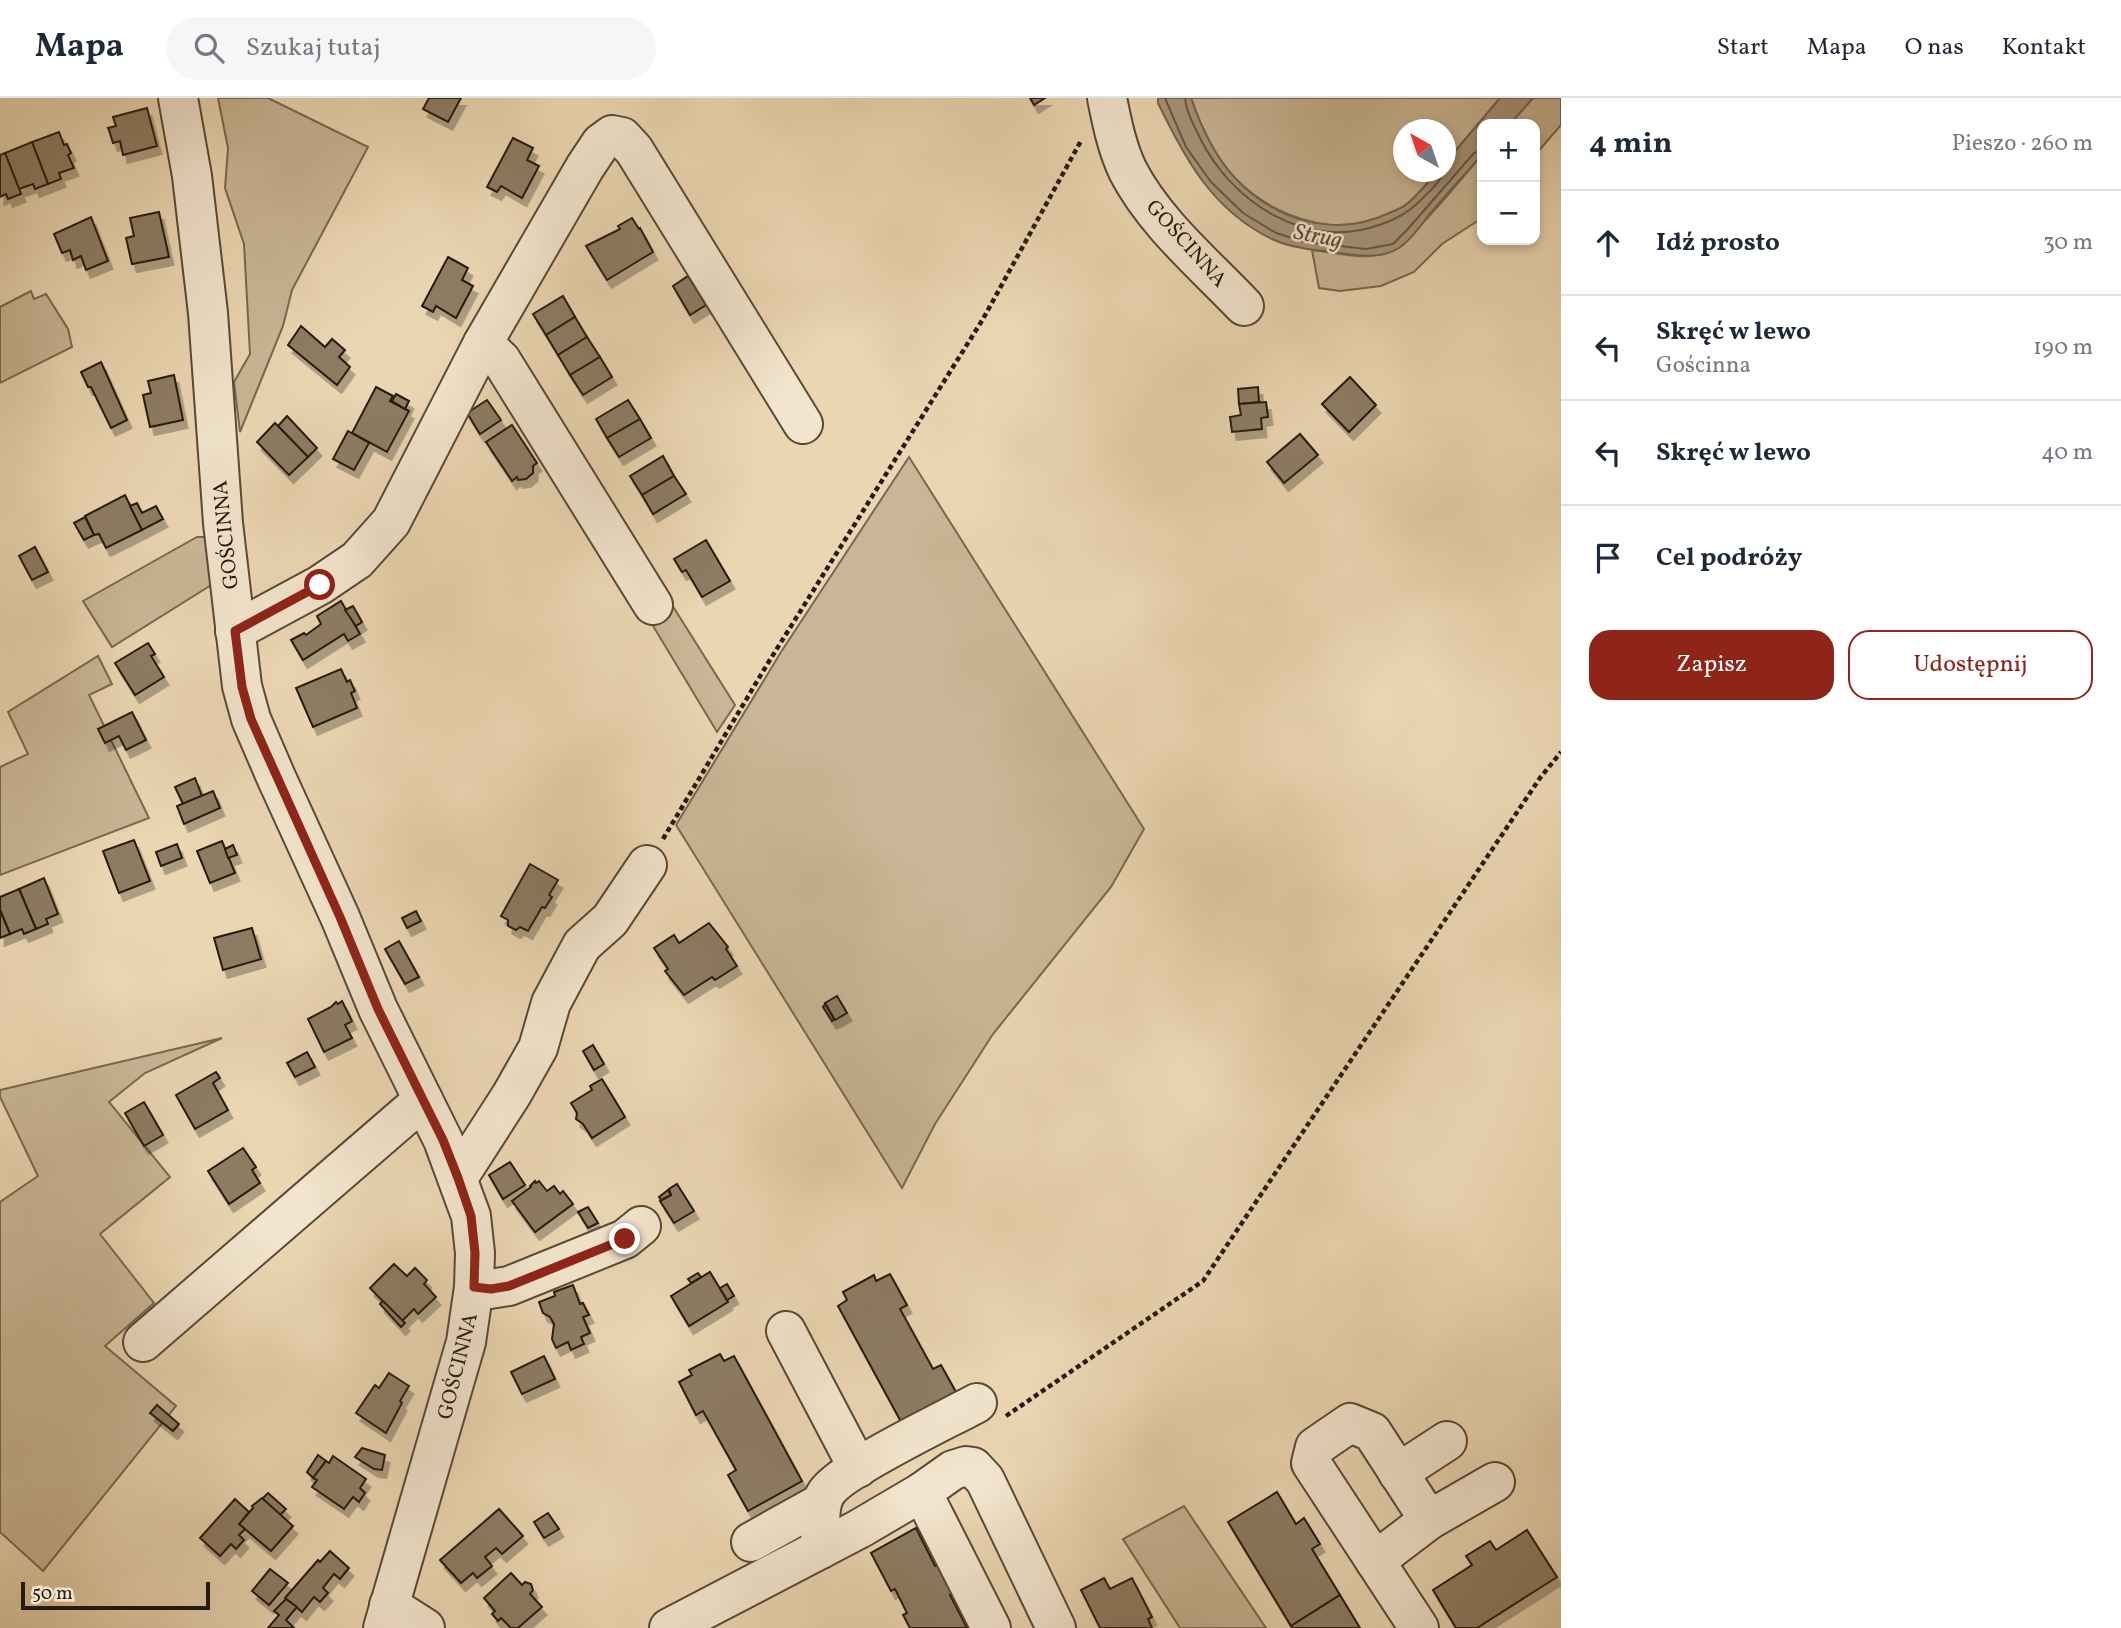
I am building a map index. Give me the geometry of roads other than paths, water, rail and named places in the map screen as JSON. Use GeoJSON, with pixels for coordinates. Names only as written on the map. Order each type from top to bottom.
{"type":"FeatureCollection","features":[{"type":"Feature","properties":{"kind":"street","name":"GOŚCINNA"},"geometry":{"type":"LineString","coordinates":[[178,98],[192,176],[208,313],[223,523],[242,687],[251,719],[378,1009],[458,1178],[471,1216],[475,1253],[474,1287],[466,1342],[386,1616]]}},
{"type":"Feature","properties":{"kind":"street","name":"GOŚCINNA"},"geometry":{"type":"LineString","coordinates":[[1107,98],[1113,131],[1135,181],[1161,220],[1244,306]]}},
{"type":"Feature","properties":{"kind":"street"},"geometry":{"type":"LineString","coordinates":[[235,631],[320,585],[357,560],[391,522],[483,343],[585,167],[601,143],[612,135],[622,137],[634,150],[803,424]]}},
{"type":"Feature","properties":{"kind":"street"},"geometry":{"type":"LineString","coordinates":[[483,343],[501,360],[653,605]]}},
{"type":"Feature","properties":{"kind":"street"},"geometry":{"type":"LineString","coordinates":[[458,1178],[538,1048],[551,1003],[582,946],[610,920],[647,865]]}},
{"type":"Feature","properties":{"kind":"street"},"geometry":{"type":"LineString","coordinates":[[143,1342],[423,1100]]}},
{"type":"Feature","properties":{"kind":"street"},"geometry":{"type":"LineString","coordinates":[[474,1287],[491,1289],[509,1286],[625,1239],[641,1226]]}},
{"type":"Feature","properties":{"kind":"street"},"geometry":{"type":"LineString","coordinates":[[786,1331],[858,1468]]}},
{"type":"Feature","properties":{"kind":"street"},"geometry":{"type":"LineString","coordinates":[[751,1542],[821,1503],[832,1485],[858,1468],[986,1413]]}},
{"type":"Feature","properties":{"kind":"street"},"geometry":{"type":"LineString","coordinates":[[1419,1628],[1311,1463],[1315,1447],[1350,1423],[1371,1432],[1429,1520]]}},
{"type":"Feature","properties":{"kind":"street"},"geometry":{"type":"LineString","coordinates":[[1398,1473],[1447,1441]]}},
{"type":"Feature","properties":{"kind":"street"},"geometry":{"type":"LineString","coordinates":[[669,1628],[821,1549],[922,1492],[953,1470],[965,1466],[973,1467],[981,1474],[1056,1628]]}},
{"type":"Feature","properties":{"kind":"street"},"geometry":{"type":"LineString","coordinates":[[1375,1561],[1429,1520],[1494,1482]]}},
{"type":"Feature","properties":{"kind":"street"},"geometry":{"type":"LineString","coordinates":[[922,1492],[991,1628]]}},
{"type":"Feature","properties":{"kind":"street"},"geometry":{"type":"LineString","coordinates":[[821,1503],[821,1549]]}},
{"type":"Feature","properties":{"kind":"street"},"geometry":{"type":"LineString","coordinates":[[386,1616],[425,1628]]}},
{"type":"Feature","properties":{"kind":"water","name":"Strug"},"geometry":{"type":"Polygon","coordinates":[[[1158,98],[1191,98],[1214,150],[1234,177],[1268,204],[1306,221],[1348,224],[1368,221],[1402,208],[1428,182],[1456,182],[1456,150],[1477,125],[1477,161],[1397,249],[1382,255],[1366,256],[1287,245],[1251,227],[1217,198],[1190,163],[1158,103],[1158,98]]]}},
{"type":"Feature","properties":{"kind":"water"},"geometry":{"type":"Polygon","coordinates":[[[1500,98],[1533,98],[1514,119],[1482,119],[1500,98]]]}}]}
